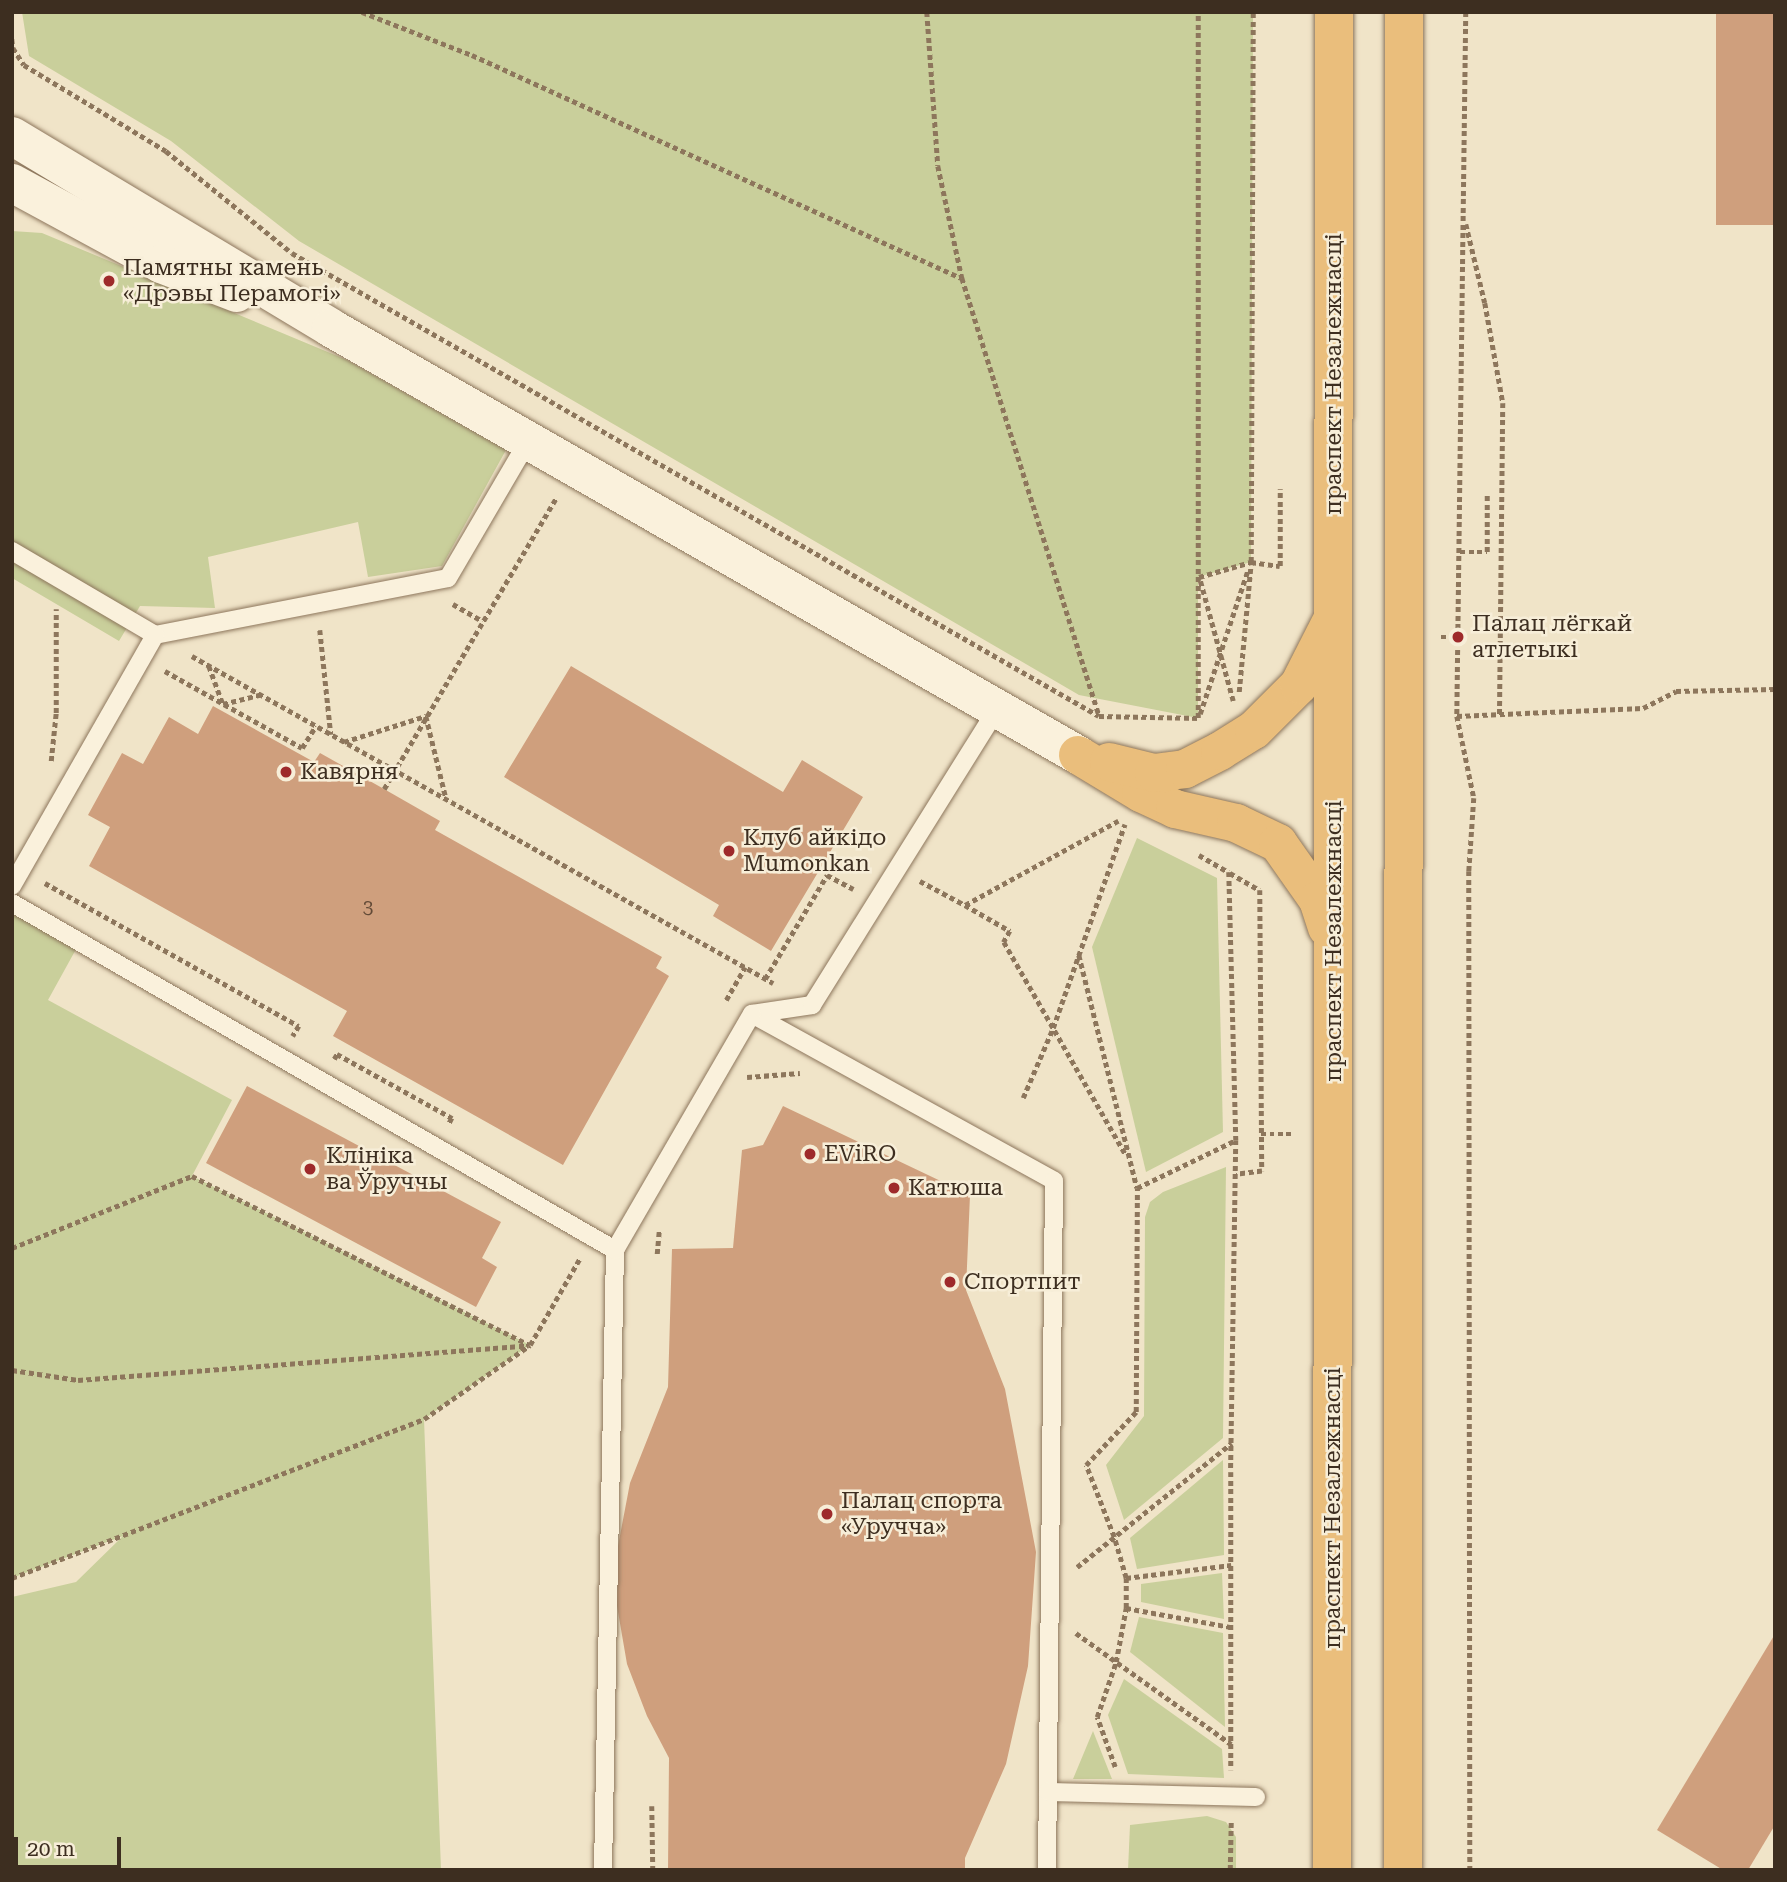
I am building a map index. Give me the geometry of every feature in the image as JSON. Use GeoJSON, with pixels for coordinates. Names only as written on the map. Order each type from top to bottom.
{"type":"FeatureCollection","features":[{"type":"Feature","properties":{"kind":"highway","name":"праспект Незалежнасці"},"geometry":{"type":"LineString","coordinates":[[1332,1870],[1335,12]]}},
{"type":"Feature","properties":{"kind":"highway"},"geometry":{"type":"LineString","coordinates":[[1403,1870],[1404,12]]}},
{"type":"Feature","properties":{"kind":"highway"},"geometry":{"type":"LineString","coordinates":[[1078,755],[1154,773],[1185,769],[1220,751],[1254,730],[1300,684],[1335,612]]}},
{"type":"Feature","properties":{"kind":"highway"},"geometry":{"type":"LineString","coordinates":[[1078,755],[1141,793],[1175,809],[1236,823],[1278,843],[1318,900],[1334,950]]}},
{"type":"Feature","properties":{"kind":"street"},"geometry":{"type":"LineString","coordinates":[[12,136],[331,328],[1078,755]]}},
{"type":"Feature","properties":{"kind":"street"},"geometry":{"type":"LineString","coordinates":[[12,183],[161,264],[331,328]]}},
{"type":"Feature","properties":{"kind":"lane"},"geometry":{"type":"LineString","coordinates":[[12,551],[155,635],[448,578],[528,441]]}},
{"type":"Feature","properties":{"kind":"lane"},"geometry":{"type":"LineString","coordinates":[[12,886],[155,635]]}},
{"type":"Feature","properties":{"kind":"lane"},"geometry":{"type":"LineString","coordinates":[[752,1014],[812,1005],[997,709]]}},
{"type":"Feature","properties":{"kind":"lane"},"geometry":{"type":"LineString","coordinates":[[12,903],[615,1250]]}},
{"type":"Feature","properties":{"kind":"lane"},"geometry":{"type":"LineString","coordinates":[[603,1870],[615,1250],[752,1014]]}},
{"type":"Feature","properties":{"kind":"lane"},"geometry":{"type":"LineString","coordinates":[[752,1014],[1054,1181],[1047,1870]]}},
{"type":"Feature","properties":{"kind":"lane"},"geometry":{"type":"LineString","coordinates":[[1048,1792],[1256,1797]]}},
{"type":"Feature","properties":{"kind":"path"},"geometry":{"type":"LineString","coordinates":[[362,12],[472,55],[962,278]]}},
{"type":"Feature","properties":{"kind":"path"},"geometry":{"type":"LineString","coordinates":[[927,12],[938,166],[962,278],[1099,716]]}},
{"type":"Feature","properties":{"kind":"path"},"geometry":{"type":"LineString","coordinates":[[1198,12],[1198,718]]}},
{"type":"Feature","properties":{"kind":"path"},"geometry":{"type":"LineString","coordinates":[[1253,12],[1251,562],[1236,704],[1199,577],[1251,562],[1280,566],[1280,489]]}},
{"type":"Feature","properties":{"kind":"path"},"geometry":{"type":"LineString","coordinates":[[1466,12],[1457,716],[1474,798],[1469,871],[1470,1870]]}},
{"type":"Feature","properties":{"kind":"path"},"geometry":{"type":"LineString","coordinates":[[12,39],[13,49],[24,65],[166,151],[292,253],[1099,716],[1211,718]]}},
{"type":"Feature","properties":{"kind":"path"},"geometry":{"type":"LineString","coordinates":[[1464,216],[1485,303],[1503,403],[1500,714]]}},
{"type":"Feature","properties":{"kind":"path"},"geometry":{"type":"LineString","coordinates":[[384,789],[574,467]]}},
{"type":"Feature","properties":{"kind":"path"},"geometry":{"type":"LineString","coordinates":[[1460,552],[1487,552],[1487,493]]}},
{"type":"Feature","properties":{"kind":"path"},"geometry":{"type":"LineString","coordinates":[[1198,718],[1251,562]]}},
{"type":"Feature","properties":{"kind":"path"},"geometry":{"type":"LineString","coordinates":[[50,765],[55,713],[56,576]]}},
{"type":"Feature","properties":{"kind":"path"},"geometry":{"type":"LineString","coordinates":[[319,619],[331,734]]}},
{"type":"Feature","properties":{"kind":"path"},"geometry":{"type":"LineString","coordinates":[[155,635],[745,967],[724,1003]]}},
{"type":"Feature","properties":{"kind":"path"},"geometry":{"type":"LineString","coordinates":[[157,682],[177,647]]}},
{"type":"Feature","properties":{"kind":"path"},"geometry":{"type":"LineString","coordinates":[[208,665],[223,704]]}},
{"type":"Feature","properties":{"kind":"path"},"geometry":{"type":"LineString","coordinates":[[163,670],[302,748],[316,726]]}},
{"type":"Feature","properties":{"kind":"path"},"geometry":{"type":"LineString","coordinates":[[1457,716],[1643,708],[1676,691],[1775,689]]}},
{"type":"Feature","properties":{"kind":"path"},"geometry":{"type":"LineString","coordinates":[[223,704],[261,695]]}},
{"type":"Feature","properties":{"kind":"path"},"geometry":{"type":"LineString","coordinates":[[344,741],[426,716]]}},
{"type":"Feature","properties":{"kind":"path"},"geometry":{"type":"LineString","coordinates":[[426,716],[446,799]]}},
{"type":"Feature","properties":{"kind":"path"},"geometry":{"type":"LineString","coordinates":[[965,905],[1128,815],[1053,1028],[1023,1098]]}},
{"type":"Feature","properties":{"kind":"path"},"geometry":{"type":"LineString","coordinates":[[1195,853],[1260,890],[1262,1171],[1236,1174]]}},
{"type":"Feature","properties":{"kind":"path"},"geometry":{"type":"LineString","coordinates":[[897,868],[1010,931],[1004,942],[1130,1162]]}},
{"type":"Feature","properties":{"kind":"path"},"geometry":{"type":"LineString","coordinates":[[51,871],[44,883],[299,1026],[281,1057]]}},
{"type":"Feature","properties":{"kind":"path"},"geometry":{"type":"LineString","coordinates":[[1229,872],[1236,1140],[1230,1870]]}},
{"type":"Feature","properties":{"kind":"path"},"geometry":{"type":"LineString","coordinates":[[765,979],[827,875],[876,902]]}},
{"type":"Feature","properties":{"kind":"path"},"geometry":{"type":"LineString","coordinates":[[1079,954],[1137,1188],[1136,1412],[1086,1465],[1114,1537],[1126,1578],[1126,1608],[1116,1662],[1097,1717],[1115,1769]]}},
{"type":"Feature","properties":{"kind":"path"},"geometry":{"type":"LineString","coordinates":[[740,1087],[747,1076],[804,1073]]}},
{"type":"Feature","properties":{"kind":"path"},"geometry":{"type":"LineString","coordinates":[[1137,1188],[1236,1140]]}},
{"type":"Feature","properties":{"kind":"path"},"geometry":{"type":"LineString","coordinates":[[12,1248],[191,1176],[530,1345]]}},
{"type":"Feature","properties":{"kind":"path"},"geometry":{"type":"LineString","coordinates":[[657,1254],[660,1221]]}},
{"type":"Feature","properties":{"kind":"path"},"geometry":{"type":"LineString","coordinates":[[12,1578],[424,1419],[530,1345],[592,1236]]}},
{"type":"Feature","properties":{"kind":"path"},"geometry":{"type":"LineString","coordinates":[[12,1370],[78,1380],[530,1345]]}},
{"type":"Feature","properties":{"kind":"path"},"geometry":{"type":"LineString","coordinates":[[1050,1589],[1233,1443]]}},
{"type":"Feature","properties":{"kind":"path"},"geometry":{"type":"LineString","coordinates":[[1126,1578],[1231,1565]]}},
{"type":"Feature","properties":{"kind":"path"},"geometry":{"type":"LineString","coordinates":[[1126,1608],[1231,1627]]}},
{"type":"Feature","properties":{"kind":"path"},"geometry":{"type":"LineString","coordinates":[[1050,1614],[1231,1744]]}},
{"type":"Feature","properties":{"kind":"path"},"geometry":{"type":"LineString","coordinates":[[652,1806],[653,1870]]}},
{"type":"Feature","properties":{"kind":"green space"},"geometry":{"type":"Polygon","coordinates":[[[22,12],[1253,12],[1251,562],[1198,577],[1198,718],[1079,695],[299,241],[171,141],[29,56],[22,12]]]}},
{"type":"Feature","properties":{"kind":"green space"},"geometry":{"type":"Polygon","coordinates":[[[12,231],[42,233],[347,360],[506,450],[442,566],[368,577],[358,522],[208,557],[215,608],[140,606],[119,641],[12,578],[12,231]]]}},
{"type":"Feature","properties":{"kind":"green space"},"geometry":{"type":"Polygon","coordinates":[[[1137,838],[1217,878],[1223,1132],[1146,1172],[1092,947],[1137,838]]]}},
{"type":"Feature","properties":{"kind":"green space"},"geometry":{"type":"Polygon","coordinates":[[[12,903],[80,942],[48,1000],[232,1100],[192,1176],[530,1345],[424,1419],[441,1870],[12,1870],[12,1597],[76,1582],[123,1536],[12,1578],[12,903]]]}},
{"type":"Feature","properties":{"kind":"green space"},"geometry":{"type":"Polygon","coordinates":[[[1226,1167],[1223,1438],[1124,1520],[1106,1465],[1144,1416],[1145,1217],[1150,1202],[1163,1192],[1226,1167]]]}},
{"type":"Feature","properties":{"kind":"green space"},"geometry":{"type":"Polygon","coordinates":[[[1223,1460],[1224,1555],[1137,1569],[1130,1538],[1223,1460]]]}},
{"type":"Feature","properties":{"kind":"green space"},"geometry":{"type":"Polygon","coordinates":[[[1222,1573],[1224,1619],[1141,1602],[1141,1584],[1222,1573]]]}},
{"type":"Feature","properties":{"kind":"green space"},"geometry":{"type":"Polygon","coordinates":[[[1139,1617],[1223,1633],[1225,1727],[1130,1652],[1139,1617]]]}},
{"type":"Feature","properties":{"kind":"green space"},"geometry":{"type":"Polygon","coordinates":[[[1124,1679],[1222,1749],[1224,1778],[1128,1774],[1108,1715],[1124,1679]]]}},
{"type":"Feature","properties":{"kind":"green space"},"geometry":{"type":"Polygon","coordinates":[[[1093,1731],[1112,1779],[1073,1779],[1093,1731]]]}},
{"type":"Feature","properties":{"kind":"green space"},"geometry":{"type":"Polygon","coordinates":[[[1207,1816],[1226,1822],[1236,1837],[1236,1870],[1128,1870],[1130,1825],[1207,1816]]]}},
{"type":"Feature","properties":{"kind":"building"},"geometry":{"type":"Polygon","coordinates":[[[1716,12],[1775,12],[1775,225],[1716,225],[1716,12]]]}},
{"type":"Feature","properties":{"kind":"building","name":"Клуб айкідо Mumonkan"},"geometry":{"type":"Polygon","coordinates":[[[571,666],[783,792],[802,760],[863,797],[771,951],[713,916],[719,905],[504,777],[571,666]]]}},
{"type":"Feature","properties":{"kind":"building"},"geometry":{"type":"Polygon","coordinates":[[[213,706],[314,762],[320,753],[440,821],[435,830],[662,957],[656,968],[669,976],[563,1165],[333,1036],[347,1011],[89,866],[110,827],[88,815],[122,753],[143,764],[169,717],[198,734],[213,706]]]}},
{"type":"Feature","properties":{"kind":"building"},"geometry":{"type":"Polygon","coordinates":[[[247,1086],[501,1222],[482,1258],[497,1267],[476,1307],[206,1163],[247,1086]]]}},
{"type":"Feature","properties":{"kind":"building","name":"Палац спорта «Уручча»"},"geometry":{"type":"Polygon","coordinates":[[[783,1106],[970,1195],[966,1290],[1005,1389],[1036,1552],[1028,1666],[1006,1764],[965,1858],[965,1870],[668,1870],[669,1758],[647,1716],[627,1664],[617,1606],[618,1546],[630,1483],[668,1387],[672,1249],[733,1248],[742,1150],[763,1145],[783,1106]]]}},
{"type":"Feature","properties":{"kind":"building"},"geometry":{"type":"Polygon","coordinates":[[[1775,1634],[1775,1825],[1748,1870],[1723,1870],[1657,1830],[1775,1634]]]}},
{"type":"Feature","properties":{"kind":"place","name":"Памятны камень «Дрэвы Перамогі»"},"geometry":{"type":"Point","coordinates":[109,281]}},
{"type":"Feature","properties":{"kind":"place","name":"Палац лёгкай атлетыкі"},"geometry":{"type":"Point","coordinates":[1458,637]}},
{"type":"Feature","properties":{"kind":"place","name":"Кавярня"},"geometry":{"type":"Point","coordinates":[286,772]}},
{"type":"Feature","properties":{"kind":"place","name":"Клуб айкідо Mumonkan"},"geometry":{"type":"Point","coordinates":[729,851]}},
{"type":"Feature","properties":{"kind":"place","name":"EViRO"},"geometry":{"type":"Point","coordinates":[810,1154]}},
{"type":"Feature","properties":{"kind":"place","name":"Клініка ва Ўруччы"},"geometry":{"type":"Point","coordinates":[310,1169]}},
{"type":"Feature","properties":{"kind":"place","name":"Катюша"},"geometry":{"type":"Point","coordinates":[894,1188]}},
{"type":"Feature","properties":{"kind":"place","name":"Спортпит"},"geometry":{"type":"Point","coordinates":[950,1282]}},
{"type":"Feature","properties":{"kind":"place","name":"Палац спорта «Уручча»"},"geometry":{"type":"Point","coordinates":[827,1514]}}]}
